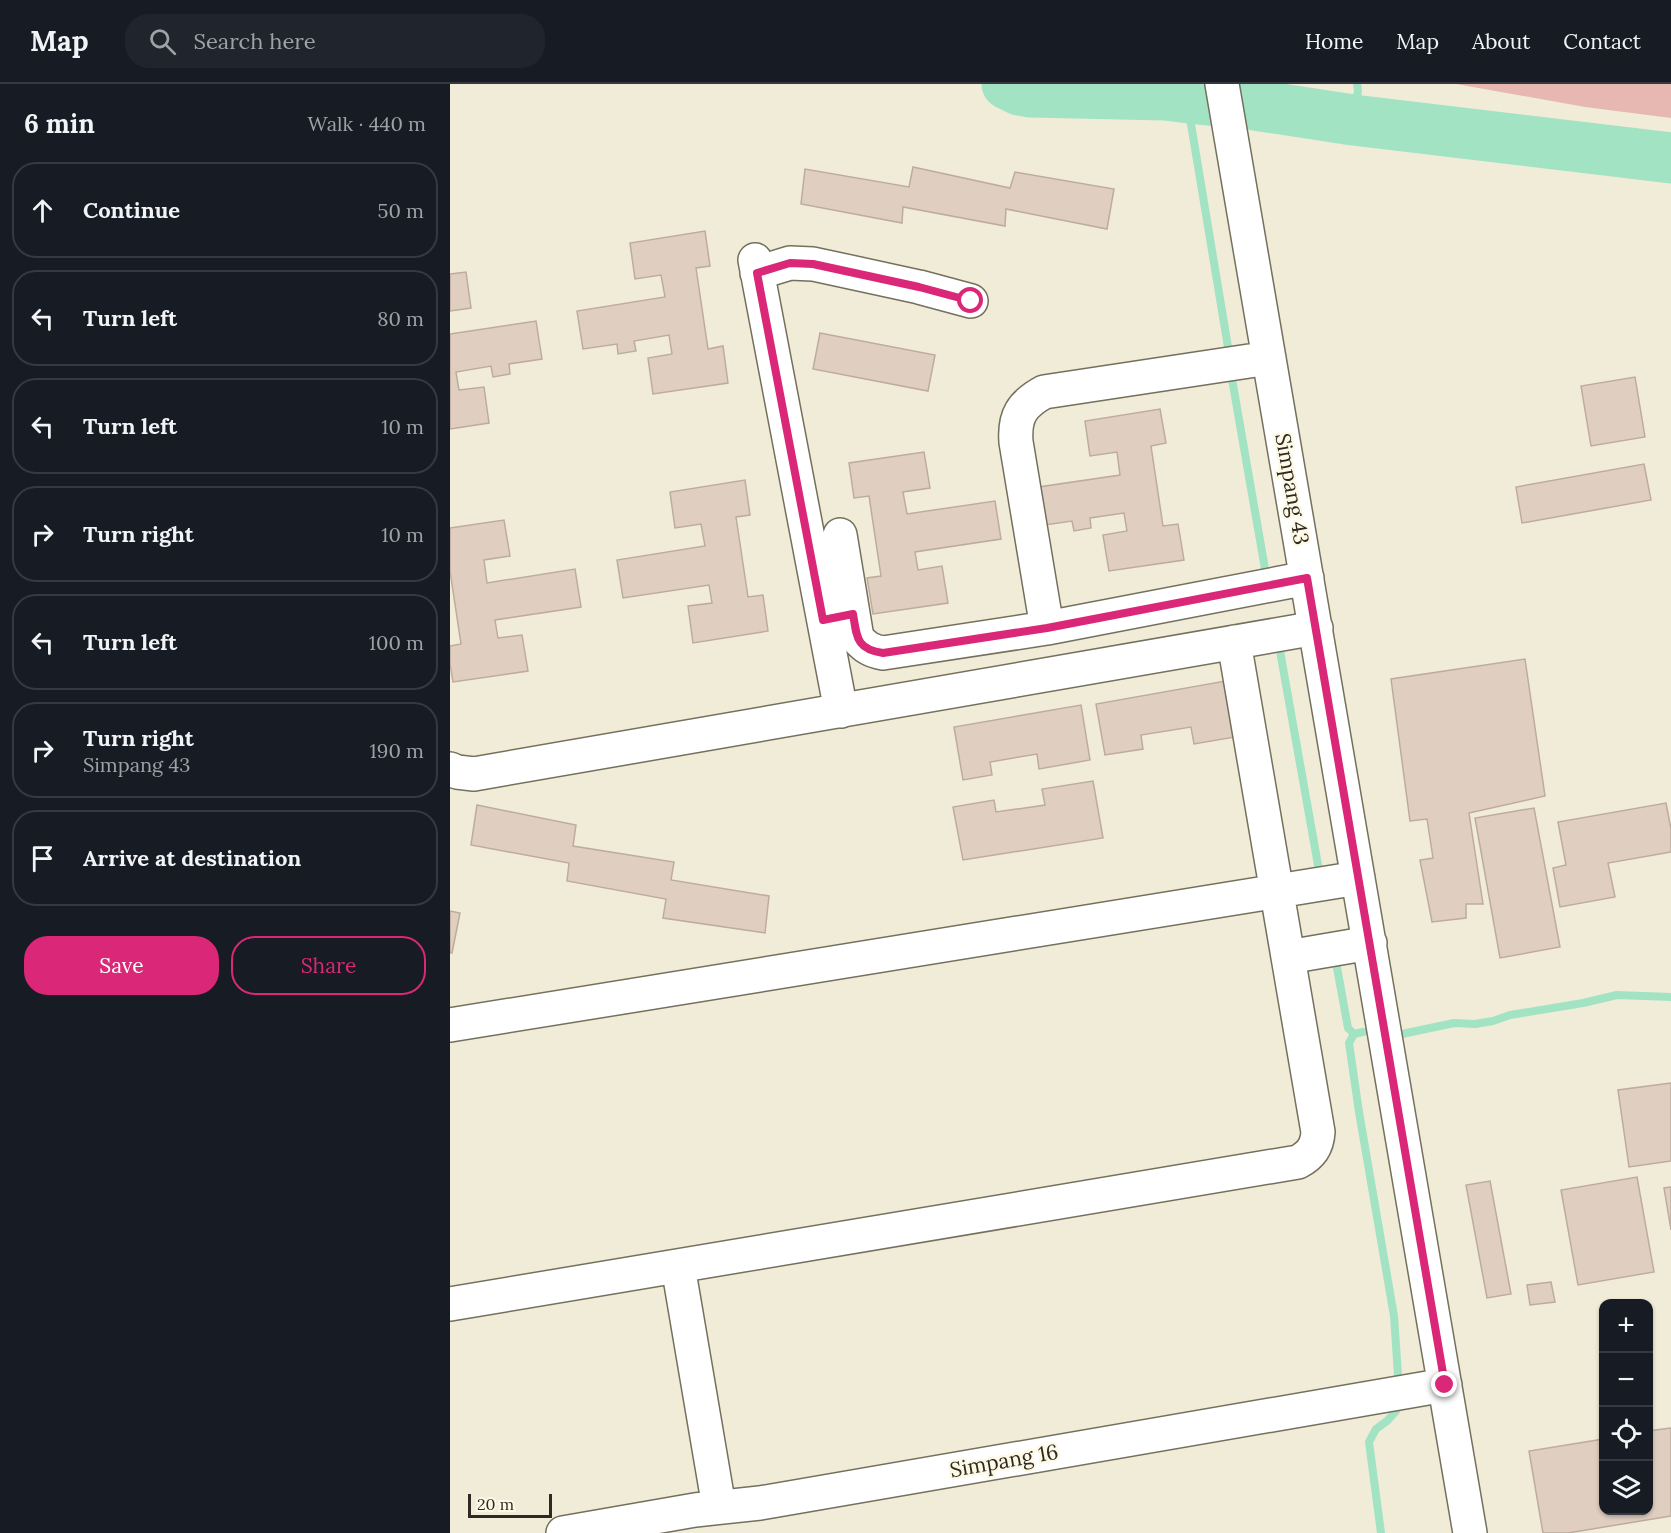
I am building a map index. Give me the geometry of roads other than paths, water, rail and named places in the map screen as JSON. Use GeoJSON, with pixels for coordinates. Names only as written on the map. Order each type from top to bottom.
{"type":"FeatureCollection","features":[{"type":"Feature","properties":{"kind":"street","name":"Simpang 43"},"geometry":{"type":"LineString","coordinates":[[1223,87],[1470,1533]]}},
{"type":"Feature","properties":{"kind":"street"},"geometry":{"type":"LineString","coordinates":[[971,301],[813,264],[790,263],[756,267],[838,617],[864,646],[883,653],[1047,628],[1307,578]]}},
{"type":"Feature","properties":{"kind":"street"},"geometry":{"type":"LineString","coordinates":[[1047,628],[1016,442],[1015,429],[1024,406],[1044,392],[1269,358]]}},
{"type":"Feature","properties":{"kind":"street"},"geometry":{"type":"LineString","coordinates":[[840,535],[838,617],[841,711]]}},
{"type":"Feature","properties":{"kind":"street"},"geometry":{"type":"LineString","coordinates":[[450,769],[474,774],[1316,628]]}},
{"type":"Feature","properties":{"kind":"street"},"geometry":{"type":"LineString","coordinates":[[450,1304],[1298,1162],[1306,1158],[1317,1142],[1318,1132],[1234,642]]}},
{"type":"Feature","properties":{"kind":"street"},"geometry":{"type":"LineString","coordinates":[[450,1025],[1358,878]]}},
{"type":"Feature","properties":{"kind":"street"},"geometry":{"type":"LineString","coordinates":[[1288,957],[1370,943]]}},
{"type":"Feature","properties":{"kind":"street"},"geometry":{"type":"LineString","coordinates":[[678,1266],[719,1508]]}},
{"type":"Feature","properties":{"kind":"street","name":"Simpang 16"},"geometry":{"type":"LineString","coordinates":[[563,1533],[695,1510],[772,1502],[1445,1385]]}},
{"type":"Feature","properties":{"kind":"waterway"},"geometry":{"type":"LineString","coordinates":[[1007,84],[1019,90],[1031,92],[1165,95],[1255,105],[1353,120],[1671,158]]}},
{"type":"Feature","properties":{"kind":"waterway"},"geometry":{"type":"LineString","coordinates":[[1353,120],[1357,84]]}},
{"type":"Feature","properties":{"kind":"waterway"},"geometry":{"type":"LineString","coordinates":[[1189,98],[1189,112],[1228,347]]}},
{"type":"Feature","properties":{"kind":"waterway"},"geometry":{"type":"LineString","coordinates":[[1232,379],[1265,569]]}},
{"type":"Feature","properties":{"kind":"waterway"},"geometry":{"type":"LineString","coordinates":[[1280,651],[1318,865]]}},
{"type":"Feature","properties":{"kind":"waterway"},"geometry":{"type":"LineString","coordinates":[[1336,962],[1348,1028],[1354,1034]]}},
{"type":"Feature","properties":{"kind":"waterway"},"geometry":{"type":"LineString","coordinates":[[1402,1034],[1454,1023],[1475,1024],[1493,1021],[1510,1015],[1617,995],[1671,997]]}},
{"type":"Feature","properties":{"kind":"waterway"},"geometry":{"type":"LineString","coordinates":[[1363,1032],[1354,1034],[1349,1043],[1394,1316],[1398,1375]]}},
{"type":"Feature","properties":{"kind":"waterway"},"geometry":{"type":"LineString","coordinates":[[1381,1533],[1369,1442],[1376,1429],[1396,1411]]}}]}
